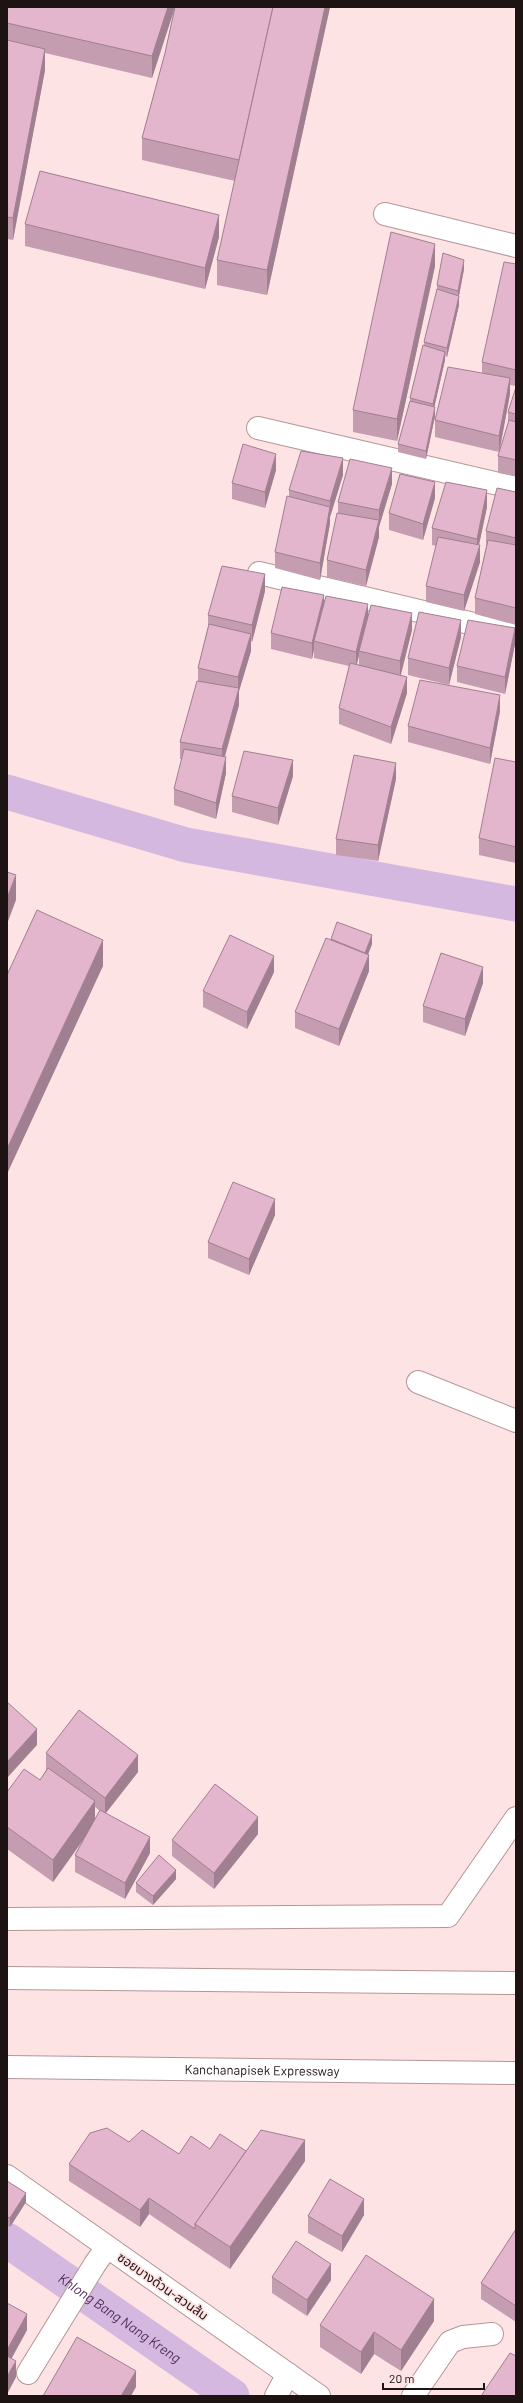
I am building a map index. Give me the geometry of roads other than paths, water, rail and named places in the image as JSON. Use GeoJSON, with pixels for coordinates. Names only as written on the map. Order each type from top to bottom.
{"type":"FeatureCollection","features":[{"type":"Feature","properties":{"kind":"main road"},"geometry":{"type":"LineString","coordinates":[[385,214],[516,246]]}},
{"type":"Feature","properties":{"kind":"main road"},"geometry":{"type":"LineString","coordinates":[[258,428],[516,488]]}},
{"type":"Feature","properties":{"kind":"main road"},"geometry":{"type":"LineString","coordinates":[[259,573],[516,634]]}},
{"type":"Feature","properties":{"kind":"main road"},"geometry":{"type":"LineString","coordinates":[[418,1382],[516,1421]]}},
{"type":"Feature","properties":{"kind":"main road"},"geometry":{"type":"LineString","coordinates":[[7,1919],[448,1916],[516,1818]]}},
{"type":"Feature","properties":{"kind":"main road"},"geometry":{"type":"LineString","coordinates":[[7,1978],[516,1983]]}},
{"type":"Feature","properties":{"kind":"main road","name":"Kanchanapisek Expressway"},"geometry":{"type":"LineString","coordinates":[[7,2067],[516,2072]]}},
{"type":"Feature","properties":{"kind":"main road","name":"ซอยบางด้วน-สวนส้ม"},"geometry":{"type":"LineString","coordinates":[[7,2176],[101,2255],[288,2374],[319,2396]]}},
{"type":"Feature","properties":{"kind":"main road"},"geometry":{"type":"LineString","coordinates":[[28,2374],[101,2255]]}},
{"type":"Feature","properties":{"kind":"main road"},"geometry":{"type":"LineString","coordinates":[[413,2396],[450,2342],[463,2337],[492,2334]]}},
{"type":"Feature","properties":{"kind":"main road"},"geometry":{"type":"LineString","coordinates":[[277,2395],[288,2374]]}},
{"type":"Feature","properties":{"kind":"waterway"},"geometry":{"type":"LineString","coordinates":[[7,792],[186,845],[516,904]]}},
{"type":"Feature","properties":{"kind":"waterway","name":"Khlong Bang Nang Kreng"},"geometry":{"type":"LineString","coordinates":[[7,2240],[232,2396]]}}]}
